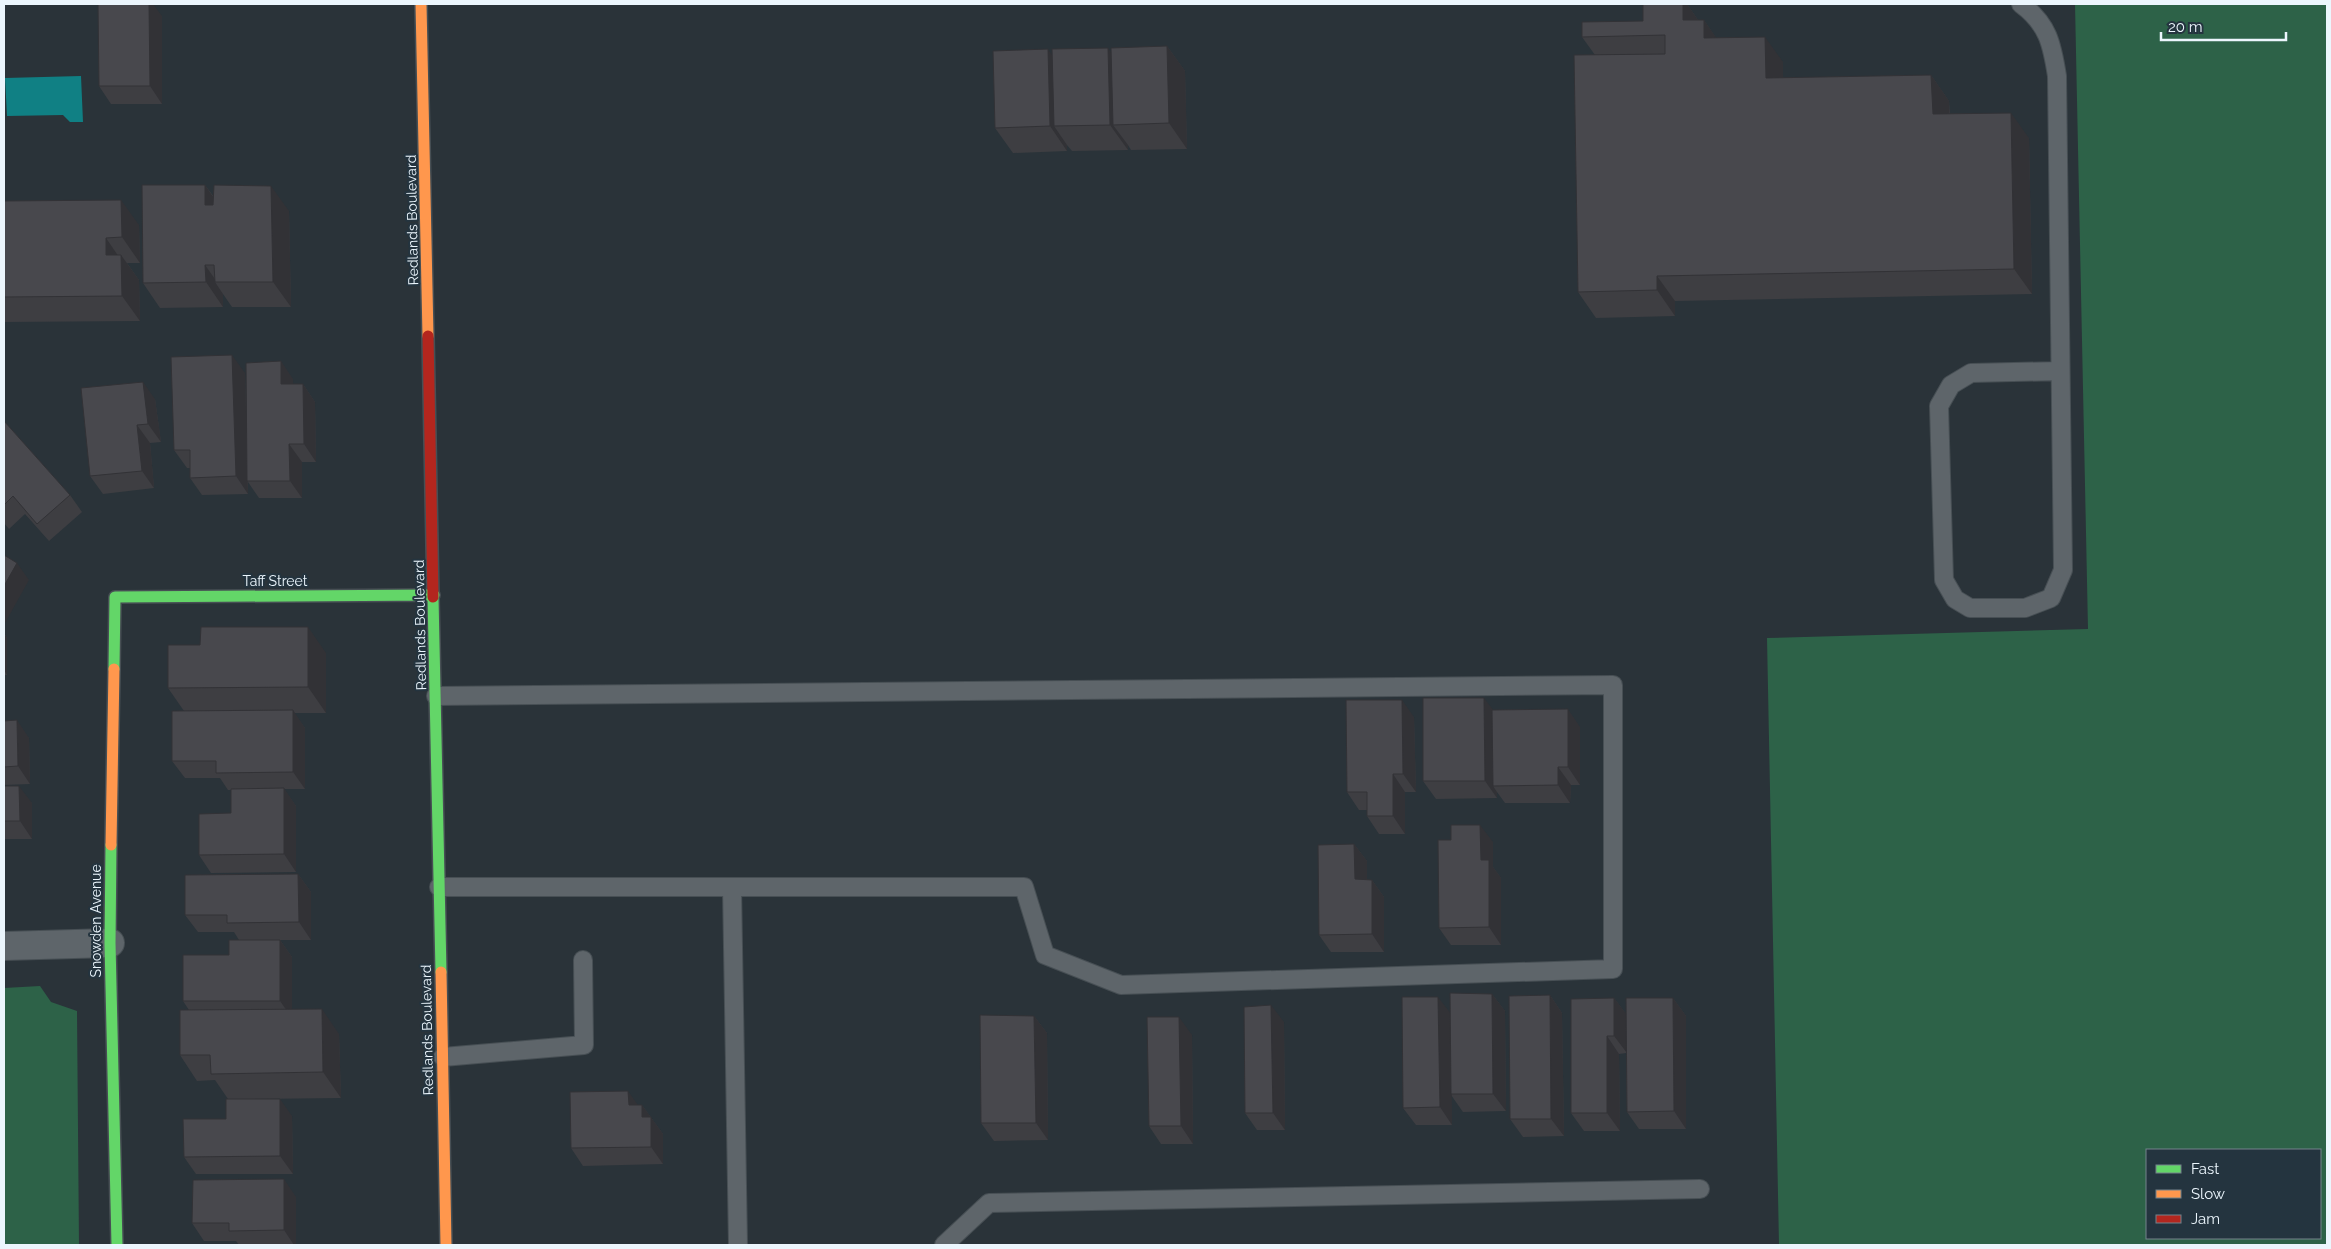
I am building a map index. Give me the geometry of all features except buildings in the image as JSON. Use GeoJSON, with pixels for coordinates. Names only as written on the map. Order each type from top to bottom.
{"type":"FeatureCollection","features":[{"type":"Feature","properties":{"kind":"main road","name":"Redlands Boulevard"},"geometry":{"type":"LineString","coordinates":[[422,4],[446,1245]]}},
{"type":"Feature","properties":{"kind":"main road","name":"Taff Street"},"geometry":{"type":"LineString","coordinates":[[116,597],[434,595]]}},
{"type":"Feature","properties":{"kind":"main road","name":"Snowden Avenue"},"geometry":{"type":"LineString","coordinates":[[116,597],[110,942],[117,1245]]}},
{"type":"Feature","properties":{"kind":"street"},"geometry":{"type":"LineString","coordinates":[[4,946],[110,942]]}},
{"type":"Feature","properties":{"kind":"lane"},"geometry":{"type":"LineString","coordinates":[[2021,4],[2034,13],[2051,42],[2057,76],[2063,570],[2051,598],[2024,608],[1970,608],[1955,599],[1944,580],[1938,406],[1951,385],[1971,373],[2060,371]]}},
{"type":"Feature","properties":{"kind":"lane"},"geometry":{"type":"LineString","coordinates":[[436,696],[1613,686],[1613,969],[1121,985],[1045,955],[1024,887],[440,886]]}},
{"type":"Feature","properties":{"kind":"lane"},"geometry":{"type":"LineString","coordinates":[[732,887],[738,1245]]}},
{"type":"Feature","properties":{"kind":"lane"},"geometry":{"type":"LineString","coordinates":[[443,1057],[584,1045],[583,960]]}},
{"type":"Feature","properties":{"kind":"lane"},"geometry":{"type":"LineString","coordinates":[[944,1245],[989,1203],[1700,1189]]}},
{"type":"Feature","properties":{"kind":"green space"},"geometry":{"type":"Polygon","coordinates":[[[2075,4],[2327,4],[2327,1245],[1779,1245],[1767,638],[2088,629],[2075,4]]]}},
{"type":"Feature","properties":{"kind":"green space"},"geometry":{"type":"Polygon","coordinates":[[[40,986],[51,1002],[77,1011],[79,1245],[4,1245],[4,988],[40,986]]]}},
{"type":"Feature","properties":{"kind":"water"},"geometry":{"type":"Polygon","coordinates":[[[81,76],[83,122],[70,122],[63,115],[7,116],[5,78],[81,76]]]}},
{"type":"Feature","properties":{"kind":"traffic: fast"},"geometry":{"type":"LineString","coordinates":[[114,669],[115,597],[434,595]]}},
{"type":"Feature","properties":{"kind":"traffic: fast"},"geometry":{"type":"LineString","coordinates":[[433,597],[441,972]]}},
{"type":"Feature","properties":{"kind":"traffic: fast"},"geometry":{"type":"LineString","coordinates":[[111,845],[110,943],[117,1245]]}},
{"type":"Feature","properties":{"kind":"traffic: slow"},"geometry":{"type":"LineString","coordinates":[[421,4],[428,336]]}},
{"type":"Feature","properties":{"kind":"traffic: slow"},"geometry":{"type":"LineString","coordinates":[[111,845],[114,669]]}},
{"type":"Feature","properties":{"kind":"traffic: slow"},"geometry":{"type":"LineString","coordinates":[[441,972],[446,1245]]}},
{"type":"Feature","properties":{"kind":"traffic: jam"},"geometry":{"type":"LineString","coordinates":[[428,336],[433,597]]}}]}
